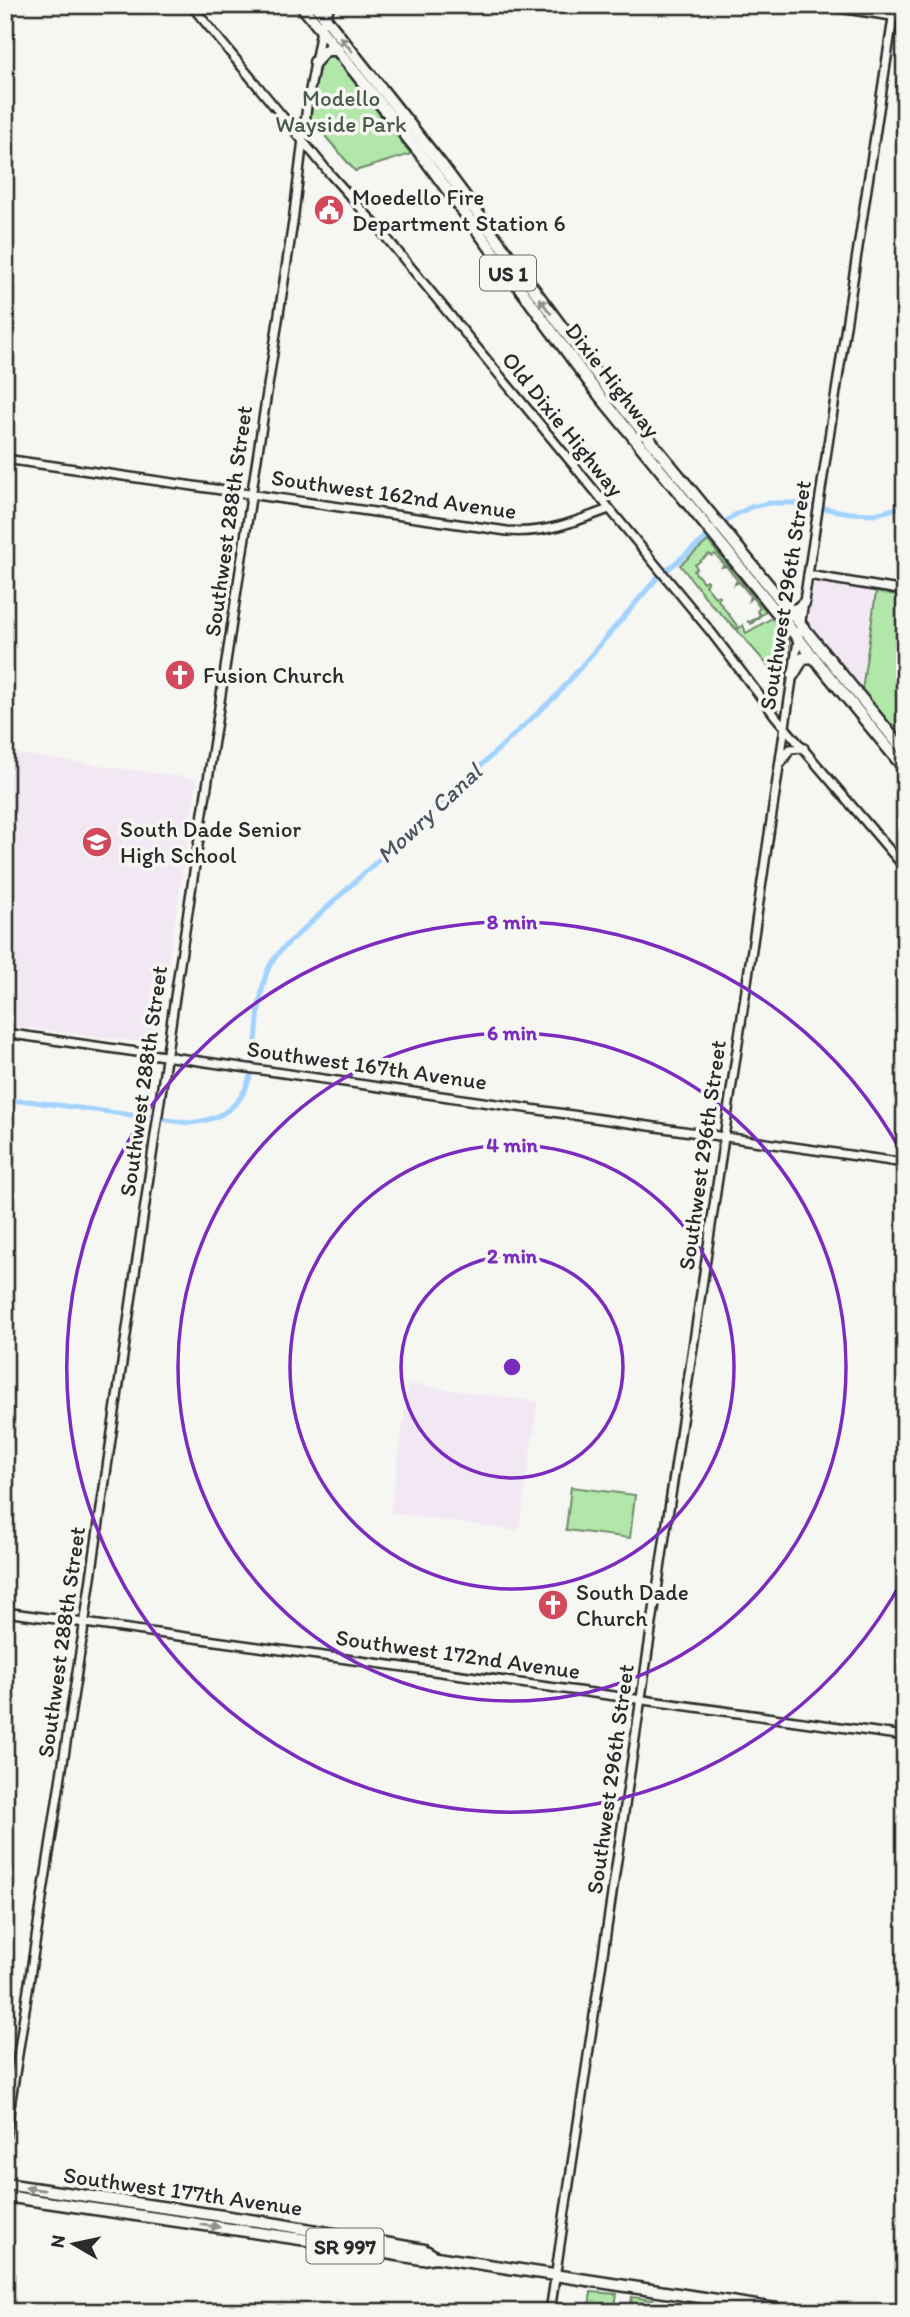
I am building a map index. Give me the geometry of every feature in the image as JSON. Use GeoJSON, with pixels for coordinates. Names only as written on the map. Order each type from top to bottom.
{"type":"FeatureCollection","features":[{"type":"Feature","properties":{"kind":"highway","name":"Dixie Highway"},"geometry":{"type":"LineString","coordinates":[[301,5],[433,170],[594,390],[607,396],[642,441],[689,490],[711,525]]}},
{"type":"Feature","properties":{"kind":"highway","name":"Dixie Highway"},"geometry":{"type":"LineString","coordinates":[[323,10],[478,215],[642,441],[719,535],[801,626],[905,763]]}},
{"type":"Feature","properties":{"kind":"highway"},"geometry":{"type":"LineString","coordinates":[[315,62],[326,50],[338,50]]}},
{"type":"Feature","properties":{"kind":"highway"},"geometry":{"type":"LineString","coordinates":[[368,88],[384,99],[403,124],[411,126]]}},
{"type":"Feature","properties":{"kind":"highway"},"geometry":{"type":"LineString","coordinates":[[433,170],[448,183],[472,214],[478,215]]}},
{"type":"Feature","properties":{"kind":"highway"},"geometry":{"type":"LineString","coordinates":[[476,229],[485,233],[521,274]]}},
{"type":"Feature","properties":{"kind":"highway","name":"Dixie Highway"},"geometry":{"type":"LineString","coordinates":[[719,535],[736,564],[799,641],[862,708],[905,763]]}},
{"type":"Feature","properties":{"kind":"highway"},"geometry":{"type":"LineString","coordinates":[[736,564],[748,570],[790,622],[801,626]]}},
{"type":"Feature","properties":{"kind":"highway"},"geometry":{"type":"LineString","coordinates":[[787,609],[796,610],[804,603]]}},
{"type":"Feature","properties":{"kind":"highway"},"geometry":{"type":"LineString","coordinates":[[799,641],[811,646],[862,708]]}},
{"type":"Feature","properties":{"kind":"highway"},"geometry":{"type":"LineString","coordinates":[[793,675],[803,658],[814,657]]}},
{"type":"Feature","properties":{"kind":"highway","name":"Southwest 177th Avenue"},"geometry":{"type":"LineString","coordinates":[[5,2184],[278,2224],[424,2250],[436,2258]]}},
{"type":"Feature","properties":{"kind":"highway","name":"Southwest 177th Avenue"},"geometry":{"type":"LineString","coordinates":[[5,2196],[796,2312]]}},
{"type":"Feature","properties":{"kind":"highway"},"geometry":{"type":"LineString","coordinates":[[255,2232],[278,2224]]}},
{"type":"Feature","properties":{"kind":"highway"},"geometry":{"type":"LineString","coordinates":[[279,2236],[294,2227]]}},
{"type":"Feature","properties":{"kind":"main road","name":"Southwest 288th Street"},"geometry":{"type":"LineString","coordinates":[[321,30],[323,10]]}},
{"type":"Feature","properties":{"kind":"street","name":"Old Dixie Highway"},"geometry":{"type":"LineString","coordinates":[[191,5],[375,224],[665,577],[772,712],[905,868]]}},
{"type":"Feature","properties":{"kind":"street"},"geometry":{"type":"LineString","coordinates":[[819,5],[905,18]]}},
{"type":"Feature","properties":{"kind":"street","name":"Southwest 296th Street"},"geometry":{"type":"LineString","coordinates":[[550,2312],[895,5]]}},
{"type":"Feature","properties":{"kind":"street","name":"Southwest 288th Street"},"geometry":{"type":"LineString","coordinates":[[5,2139],[293,222],[302,139],[321,30]]}},
{"type":"Feature","properties":{"kind":"street"},"geometry":{"type":"LineString","coordinates":[[299,169],[306,159],[317,158]]}},
{"type":"Feature","properties":{"kind":"street","name":"Southwest 162nd Avenue"},"geometry":{"type":"LineString","coordinates":[[5,459],[516,532],[562,527],[609,509]]}},
{"type":"Feature","properties":{"kind":"street"},"geometry":{"type":"LineString","coordinates":[[808,575],[905,591]]}},
{"type":"Feature","properties":{"kind":"street"},"geometry":{"type":"LineString","coordinates":[[772,712],[788,708]]}},
{"type":"Feature","properties":{"kind":"street"},"geometry":{"type":"LineString","coordinates":[[780,765],[790,749],[804,748]]}},
{"type":"Feature","properties":{"kind":"street","name":"Southwest 167th Avenue"},"geometry":{"type":"LineString","coordinates":[[5,1033],[905,1164]]}},
{"type":"Feature","properties":{"kind":"street","name":"Southwest 172nd Avenue"},"geometry":{"type":"LineString","coordinates":[[5,1612],[905,1736]]}},
{"type":"Feature","properties":{"kind":"shaded area"},"geometry":{"type":"Polygon","coordinates":[[[817,581],[875,592],[860,688],[808,622],[811,586],[817,581]]]}},
{"type":"Feature","properties":{"kind":"shaded area","name":"South Dade Senior High School"},"geometry":{"type":"Polygon","coordinates":[[[5,752],[197,779],[156,1044],[5,1025],[5,752]]]}},
{"type":"Feature","properties":{"kind":"shaded area"},"geometry":{"type":"Polygon","coordinates":[[[409,1384],[538,1402],[519,1531],[390,1513],[409,1384]]]}},
{"type":"Feature","properties":{"kind":"green space","name":"Modello Wayside Park"},"geometry":{"type":"Polygon","coordinates":[[[327,53],[332,54],[411,154],[355,171],[314,123],[310,118],[316,84],[327,53]]]}},
{"type":"Feature","properties":{"kind":"green space"},"geometry":{"type":"Polygon","coordinates":[[[708,541],[766,611],[751,624],[747,621],[750,622],[760,615],[757,611],[760,608],[752,597],[749,600],[750,595],[739,582],[735,584],[737,580],[726,566],[722,567],[724,564],[715,554],[709,554],[695,565],[697,568],[694,571],[703,582],[708,582],[705,585],[715,597],[719,595],[718,600],[738,627],[736,629],[711,604],[680,565],[708,541]]]}},
{"type":"Feature","properties":{"kind":"green space"},"geometry":{"type":"Polygon","coordinates":[[[876,592],[905,596],[905,742],[862,690],[876,592]]]}},
{"type":"Feature","properties":{"kind":"green space"},"geometry":{"type":"Polygon","coordinates":[[[772,618],[790,642],[784,684],[737,630],[743,625],[746,633],[772,618]]]}},
{"type":"Feature","properties":{"kind":"green space"},"geometry":{"type":"Polygon","coordinates":[[[571,1487],[635,1495],[630,1538],[566,1530],[571,1487]]]}},
{"type":"Feature","properties":{"kind":"green space"},"geometry":{"type":"Polygon","coordinates":[[[591,2292],[617,2294],[614,2312],[588,2312],[591,2292]]]}},
{"type":"Feature","properties":{"kind":"green space"},"geometry":{"type":"Polygon","coordinates":[[[632,2297],[654,2300],[652,2312],[630,2312],[632,2297]]]}},
{"type":"Feature","properties":{"kind":"waterway","name":"Mowry Canal"},"geometry":{"type":"LineString","coordinates":[[5,1101],[28,1101],[189,1123],[217,1117],[236,1104],[247,1086],[253,1064],[262,990],[269,967],[282,949],[556,696],[657,578],[733,516],[751,507],[769,503],[793,503],[850,513],[876,514],[905,506]]}},
{"type":"Feature","properties":{"kind":"place","name":"Moedello Fire Department Station 6"},"geometry":{"type":"Point","coordinates":[329,210]}},
{"type":"Feature","properties":{"kind":"place","name":"Fusion Church"},"geometry":{"type":"Point","coordinates":[180,675]}},
{"type":"Feature","properties":{"kind":"place","name":"South Dade Senior High School"},"geometry":{"type":"Point","coordinates":[97,842]}},
{"type":"Feature","properties":{"kind":"place","name":"South Dade Church"},"geometry":{"type":"Point","coordinates":[553,1605]}}]}
